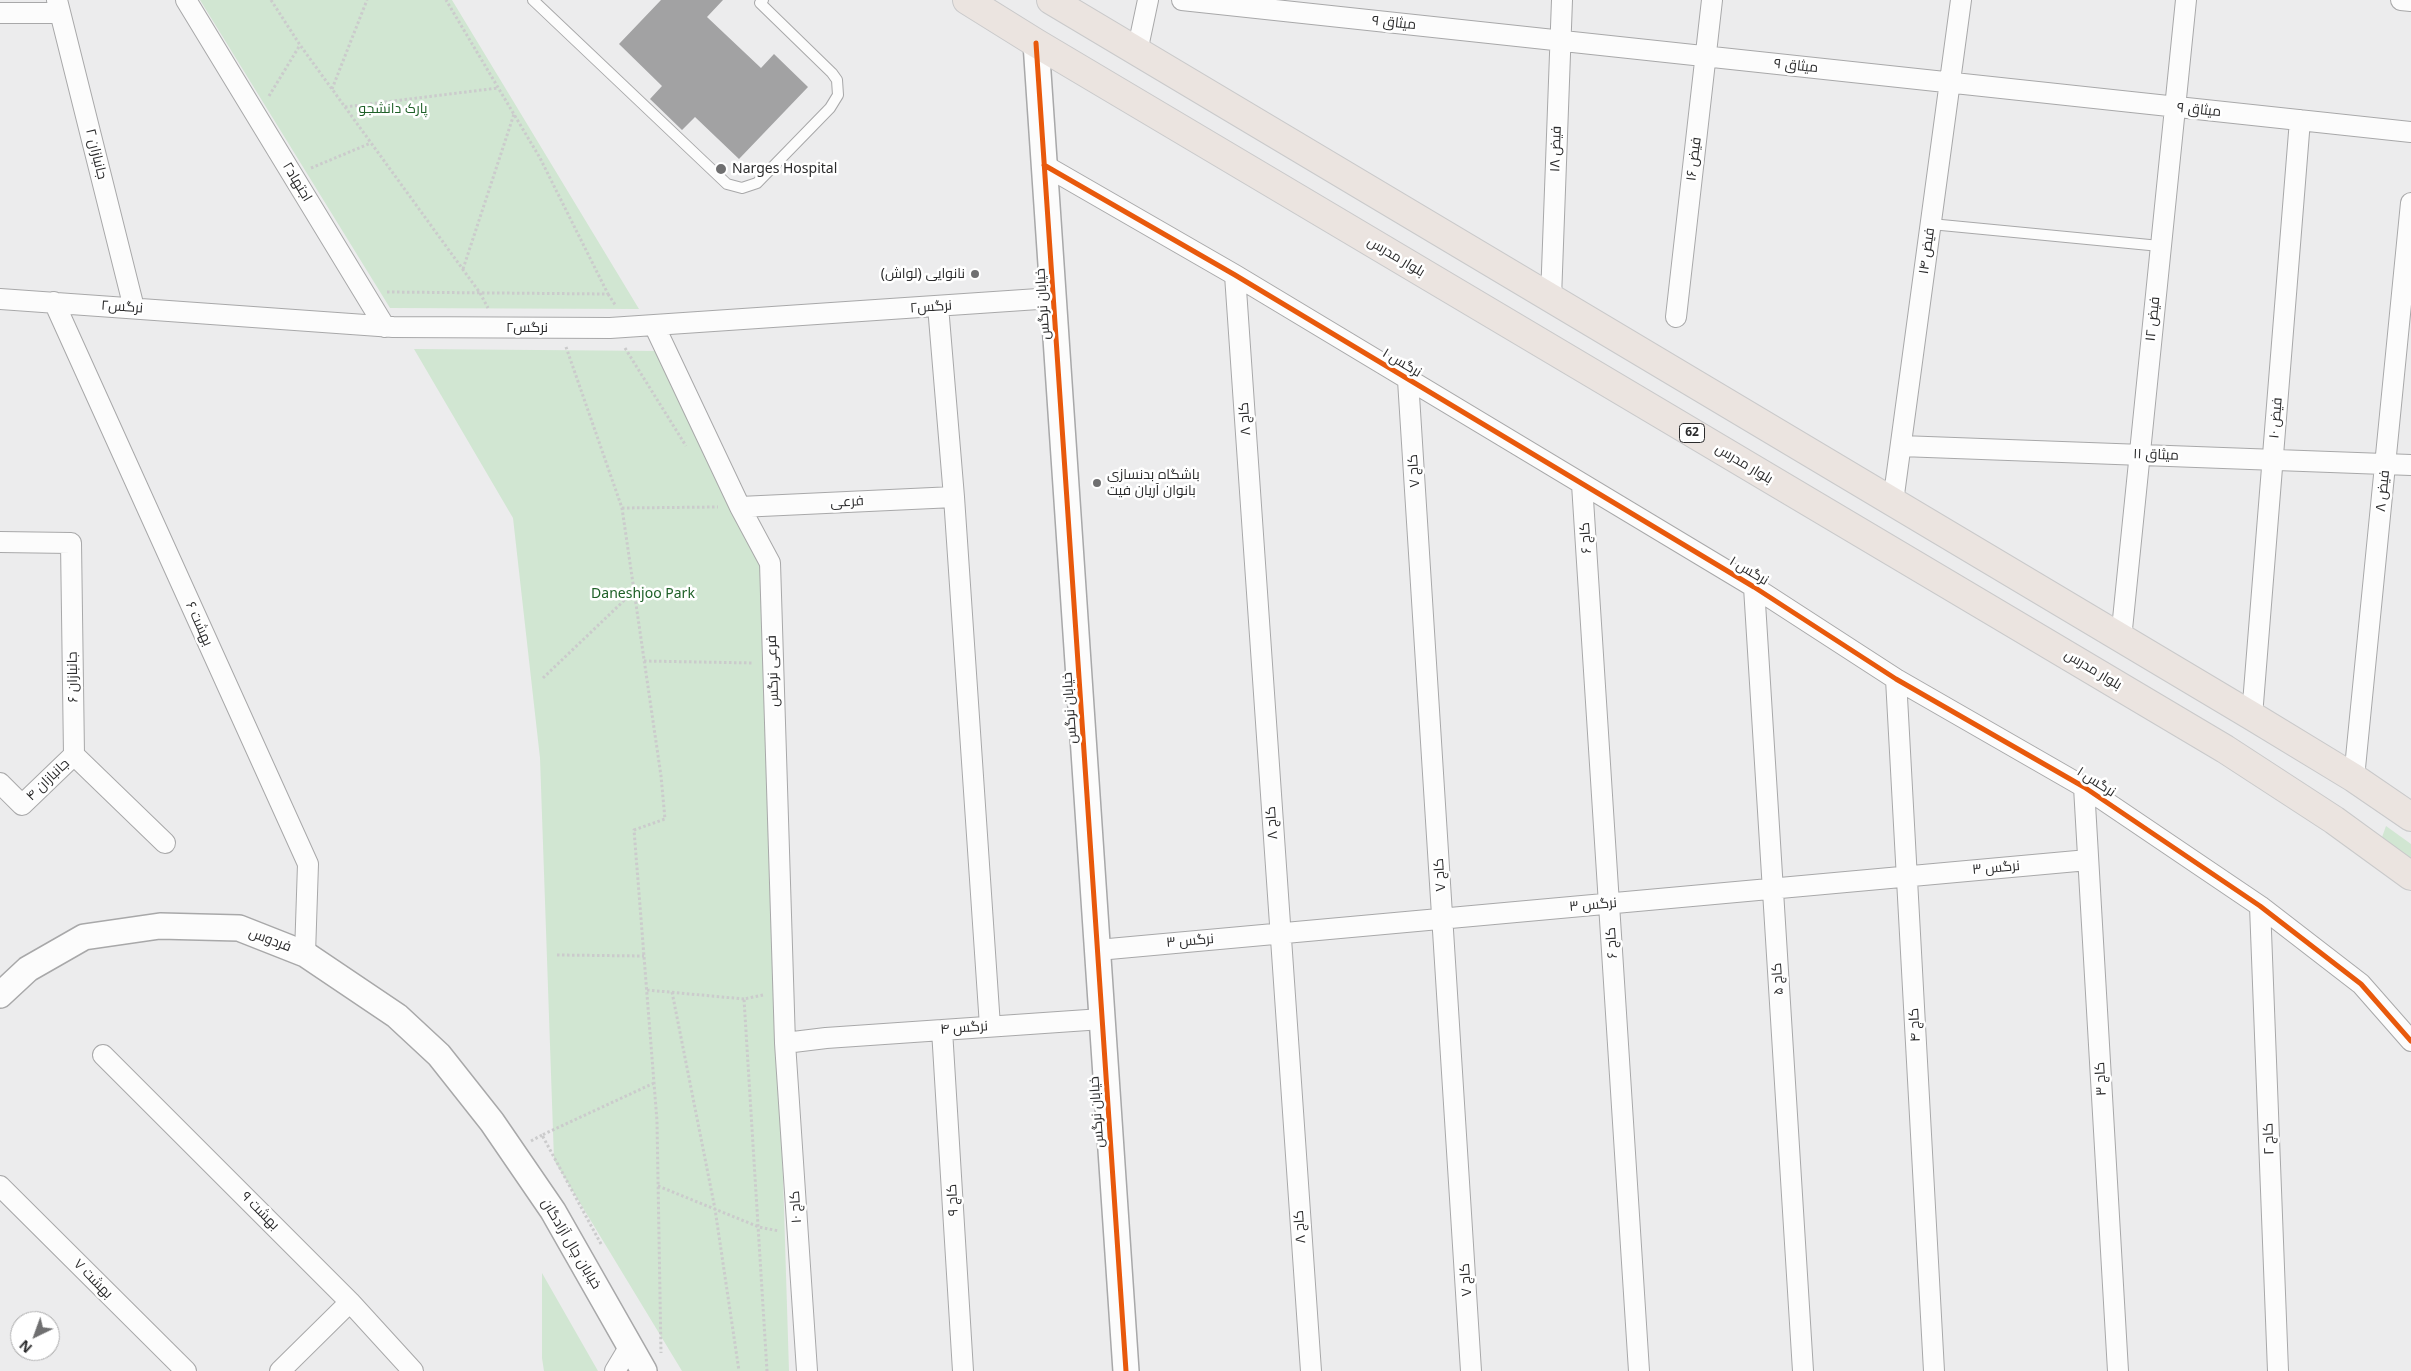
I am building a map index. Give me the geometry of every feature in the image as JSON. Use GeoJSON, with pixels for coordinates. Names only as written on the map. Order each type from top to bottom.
{"type":"FeatureCollection","features":[{"type":"Feature","properties":{"kind":"highway","name":"بلوار مدرس"},"geometry":{"type":"LineString","coordinates":[[967,0],[1036,43],[2225,749],[2334,820],[2411,876]]}},
{"type":"Feature","properties":{"kind":"highway"},"geometry":{"type":"LineString","coordinates":[[1051,0],[2252,716],[2354,778],[2411,817]]}},
{"type":"Feature","properties":{"kind":"street","name":"اجتهاد۲"},"geometry":{"type":"LineString","coordinates":[[186,0],[385,327]]}},
{"type":"Feature","properties":{"kind":"street"},"geometry":{"type":"LineString","coordinates":[[1137,52],[1148,0]]}},
{"type":"Feature","properties":{"kind":"street","name":"میثاق ۹"},"geometry":{"type":"LineString","coordinates":[[1182,0],[1340,8],[1560,41],[2411,132]]}},
{"type":"Feature","properties":{"kind":"street","name":"فیض ۱۸"},"geometry":{"type":"LineString","coordinates":[[1550,298],[1562,0]]}},
{"type":"Feature","properties":{"kind":"street","name":"فیض ۱۶"},"geometry":{"type":"LineString","coordinates":[[1676,317],[1712,0]]}},
{"type":"Feature","properties":{"kind":"street","name":"فیض ۱۴"},"geometry":{"type":"LineString","coordinates":[[1893,502],[1962,0]]}},
{"type":"Feature","properties":{"kind":"street","name":"فیض ۱۲"},"geometry":{"type":"LineString","coordinates":[[2121,639],[2186,0]]}},
{"type":"Feature","properties":{"kind":"street"},"geometry":{"type":"LineString","coordinates":[[2401,0],[2411,1]]}},
{"type":"Feature","properties":{"kind":"street"},"geometry":{"type":"LineString","coordinates":[[0,12],[59,6]]}},
{"type":"Feature","properties":{"kind":"street","name":"جانبازان ۲"},"geometry":{"type":"LineString","coordinates":[[59,6],[134,308]]}},
{"type":"Feature","properties":{"kind":"street","name":"خیابان نرگس"},"geometry":{"type":"LineString","coordinates":[[1036,43],[1126,1371]]}},
{"type":"Feature","properties":{"kind":"street","name":"فیض ۱۰"},"geometry":{"type":"LineString","coordinates":[[2252,716],[2300,120]]}},
{"type":"Feature","properties":{"kind":"street","name":"نرگس ۱"},"geometry":{"type":"LineString","coordinates":[[1044,165],[1235,275],[1754,587],[1896,679],[2084,787],[2260,906],[2361,984],[2411,1041]]}},
{"type":"Feature","properties":{"kind":"street","name":"فیض ۸"},"geometry":{"type":"LineString","coordinates":[[2354,778],[2411,203]]}},
{"type":"Feature","properties":{"kind":"street","name":"کاج ۸"},"geometry":{"type":"LineString","coordinates":[[1235,275],[1310,1371]]}},
{"type":"Feature","properties":{"kind":"street","name":"نرگس۲"},"geometry":{"type":"LineString","coordinates":[[0,299],[385,327],[610,328],[1054,298]]}},
{"type":"Feature","properties":{"kind":"street","name":"بهشت ۶"},"geometry":{"type":"LineString","coordinates":[[54,302],[308,864],[305,954]]}},
{"type":"Feature","properties":{"kind":"street"},"geometry":{"type":"LineString","coordinates":[[938,306],[954,497],[990,1026]]}},
{"type":"Feature","properties":{"kind":"street","name":"فرعی نرگس"},"geometry":{"type":"LineString","coordinates":[[654,325],[740,507],[770,563],[784,1043]]}},
{"type":"Feature","properties":{"kind":"street","name":"کاج ۷"},"geometry":{"type":"LineString","coordinates":[[1408,380],[1472,1371]]}},
{"type":"Feature","properties":{"kind":"street","name":"میثاق ۱۱"},"geometry":{"type":"LineString","coordinates":[[1900,446],[2411,465]]}},
{"type":"Feature","properties":{"kind":"street","name":"کاج ۶"},"geometry":{"type":"LineString","coordinates":[[1582,484],[1639,1371]]}},
{"type":"Feature","properties":{"kind":"street","name":"فرعی"},"geometry":{"type":"LineString","coordinates":[[740,507],[954,497]]}},
{"type":"Feature","properties":{"kind":"street","name":"جانبازان ۶"},"geometry":{"type":"LineString","coordinates":[[0,542],[71,544],[74,755]]}},
{"type":"Feature","properties":{"kind":"street","name":"کاج ۵"},"geometry":{"type":"LineString","coordinates":[[1754,587],[1803,1371]]}},
{"type":"Feature","properties":{"kind":"street","name":"کاج ۴"},"geometry":{"type":"LineString","coordinates":[[1896,679],[1934,1371]]}},
{"type":"Feature","properties":{"kind":"street"},"geometry":{"type":"LineString","coordinates":[[74,755],[165,842]]}},
{"type":"Feature","properties":{"kind":"street","name":"جانبازان ۴"},"geometry":{"type":"LineString","coordinates":[[0,784],[22,805],[74,755]]}},
{"type":"Feature","properties":{"kind":"street","name":"کاج ۳"},"geometry":{"type":"LineString","coordinates":[[2084,787],[2118,1371]]}},
{"type":"Feature","properties":{"kind":"street","name":"نرگس ۳"},"geometry":{"type":"LineString","coordinates":[[1098,950],[2088,860]]}},
{"type":"Feature","properties":{"kind":"street","name":"کاج ۲"},"geometry":{"type":"LineString","coordinates":[[2260,906],[2278,1371]]}},
{"type":"Feature","properties":{"kind":"street","name":"فردوس"},"geometry":{"type":"LineString","coordinates":[[0,995],[28,969],[84,937],[160,926],[239,928],[305,954],[404,1022],[439,1055],[492,1122]]}},
{"type":"Feature","properties":{"kind":"street","name":"نرگس ۴"},"geometry":{"type":"LineString","coordinates":[[784,1043],[826,1038],[1102,1019]]}},
{"type":"Feature","properties":{"kind":"street","name":"کاج ۹"},"geometry":{"type":"LineString","coordinates":[[942,1030],[963,1371]]}},
{"type":"Feature","properties":{"kind":"street","name":"کاج ۱۰"},"geometry":{"type":"LineString","coordinates":[[784,1043],[807,1371]]}},
{"type":"Feature","properties":{"kind":"street","name":"بهشت ۹"},"geometry":{"type":"LineString","coordinates":[[104,1054],[350,1302],[413,1371]]}},
{"type":"Feature","properties":{"kind":"street","name":"خیابان چال آزادگان"},"geometry":{"type":"LineString","coordinates":[[492,1122],[553,1211],[644,1371]]}},
{"type":"Feature","properties":{"kind":"street","name":"بهشت ۷"},"geometry":{"type":"LineString","coordinates":[[0,1186],[186,1371]]}},
{"type":"Feature","properties":{"kind":"street"},"geometry":{"type":"LineString","coordinates":[[280,1371],[350,1302]]}},
{"type":"Feature","properties":{"kind":"street"},"geometry":{"type":"LineString","coordinates":[[615,1371],[630,1346]]}},
{"type":"Feature","properties":{"kind":"lane"},"geometry":{"type":"LineString","coordinates":[[533,0],[727,184],[742,188],[757,183],[830,108],[838,95],[837,80],[832,73],[760,3],[763,0]]}},
{"type":"Feature","properties":{"kind":"lane"},"geometry":{"type":"LineString","coordinates":[[1931,224],[2160,246]]}},
{"type":"Feature","properties":{"kind":"path"},"geometry":{"type":"LineString","coordinates":[[271,0],[344,107],[480,293],[498,328]]}},
{"type":"Feature","properties":{"kind":"path"},"geometry":{"type":"LineString","coordinates":[[332,90],[367,0]]}},
{"type":"Feature","properties":{"kind":"path"},"geometry":{"type":"LineString","coordinates":[[380,292],[608,294],[540,158],[446,0]]}},
{"type":"Feature","properties":{"kind":"path"},"geometry":{"type":"LineString","coordinates":[[255,112],[262,107],[300,45]]}},
{"type":"Feature","properties":{"kind":"path"},"geometry":{"type":"LineString","coordinates":[[344,107],[498,88]]}},
{"type":"Feature","properties":{"kind":"path"},"geometry":{"type":"LineString","coordinates":[[463,270],[514,114]]}},
{"type":"Feature","properties":{"kind":"path"},"geometry":{"type":"LineString","coordinates":[[292,174],[370,143]]}},
{"type":"Feature","properties":{"kind":"path"},"geometry":{"type":"LineString","coordinates":[[565,342],[622,508],[661,776],[665,819],[634,830],[654,1082],[661,1355],[656,1346]]}},
{"type":"Feature","properties":{"kind":"path"},"geometry":{"type":"LineString","coordinates":[[621,342],[688,449]]}},
{"type":"Feature","properties":{"kind":"path"},"geometry":{"type":"LineString","coordinates":[[622,508],[724,507],[719,499]]}},
{"type":"Feature","properties":{"kind":"path"},"geometry":{"type":"LineString","coordinates":[[543,678],[634,591]]}},
{"type":"Feature","properties":{"kind":"path"},"geometry":{"type":"LineString","coordinates":[[644,661],[760,663],[773,661]]}},
{"type":"Feature","properties":{"kind":"path"},"geometry":{"type":"LineString","coordinates":[[557,955],[644,956]]}},
{"type":"Feature","properties":{"kind":"path"},"geometry":{"type":"LineString","coordinates":[[647,990],[744,999],[769,994]]}},
{"type":"Feature","properties":{"kind":"path"},"geometry":{"type":"LineString","coordinates":[[672,992],[715,1209],[739,1371]]}},
{"type":"Feature","properties":{"kind":"path"},"geometry":{"type":"LineString","coordinates":[[744,999],[768,1371]]}},
{"type":"Feature","properties":{"kind":"path"},"geometry":{"type":"LineString","coordinates":[[604,1250],[542,1135],[654,1082]]}},
{"type":"Feature","properties":{"kind":"path"},"geometry":{"type":"LineString","coordinates":[[658,1186],[759,1227],[798,1235]]}},
{"type":"Feature","properties":{"kind":"green space","name":"پارک دانشجو"},"geometry":{"type":"Polygon","coordinates":[[[200,0],[452,0],[639,309],[390,308],[200,0]]]}},
{"type":"Feature","properties":{"kind":"green space","name":"Daneshjoo Park"},"geometry":{"type":"Polygon","coordinates":[[[414,349],[660,351],[764,562],[789,1371],[682,1371],[554,1160],[540,758],[513,518],[414,349]]]}},
{"type":"Feature","properties":{"kind":"green space"},"geometry":{"type":"Polygon","coordinates":[[[2386,826],[2411,844],[2411,863],[2381,840],[2386,826]]]}},
{"type":"Feature","properties":{"kind":"green space"},"geometry":{"type":"Polygon","coordinates":[[[542,1273],[598,1371],[544,1371],[542,1358],[542,1273]]]}},
{"type":"Feature","properties":{"kind":"building"},"geometry":{"type":"Polygon","coordinates":[[[661,0],[723,0],[707,17],[761,68],[774,54],[808,87],[739,159],[695,117],[682,130],[650,99],[662,86],[619,44],[661,0]]]}},
{"type":"Feature","properties":{"kind":"cycle path"},"geometry":{"type":"LineString","coordinates":[[1036,43],[1126,1371]]}},
{"type":"Feature","properties":{"kind":"cycle path"},"geometry":{"type":"LineString","coordinates":[[1044,165],[1235,275],[1754,587],[1896,679],[2084,787],[2260,906],[2361,984],[2411,1041]]}},
{"type":"Feature","properties":{"kind":"place","name":"Narges Hospital"},"geometry":{"type":"Point","coordinates":[721,169]}},
{"type":"Feature","properties":{"kind":"place","name":"نانوایی (لواش)"},"geometry":{"type":"Point","coordinates":[975,274]}},
{"type":"Feature","properties":{"kind":"place","name":"باشگاه بدنسازی بانوان آریان فیت"},"geometry":{"type":"Point","coordinates":[1097,483]}}]}
